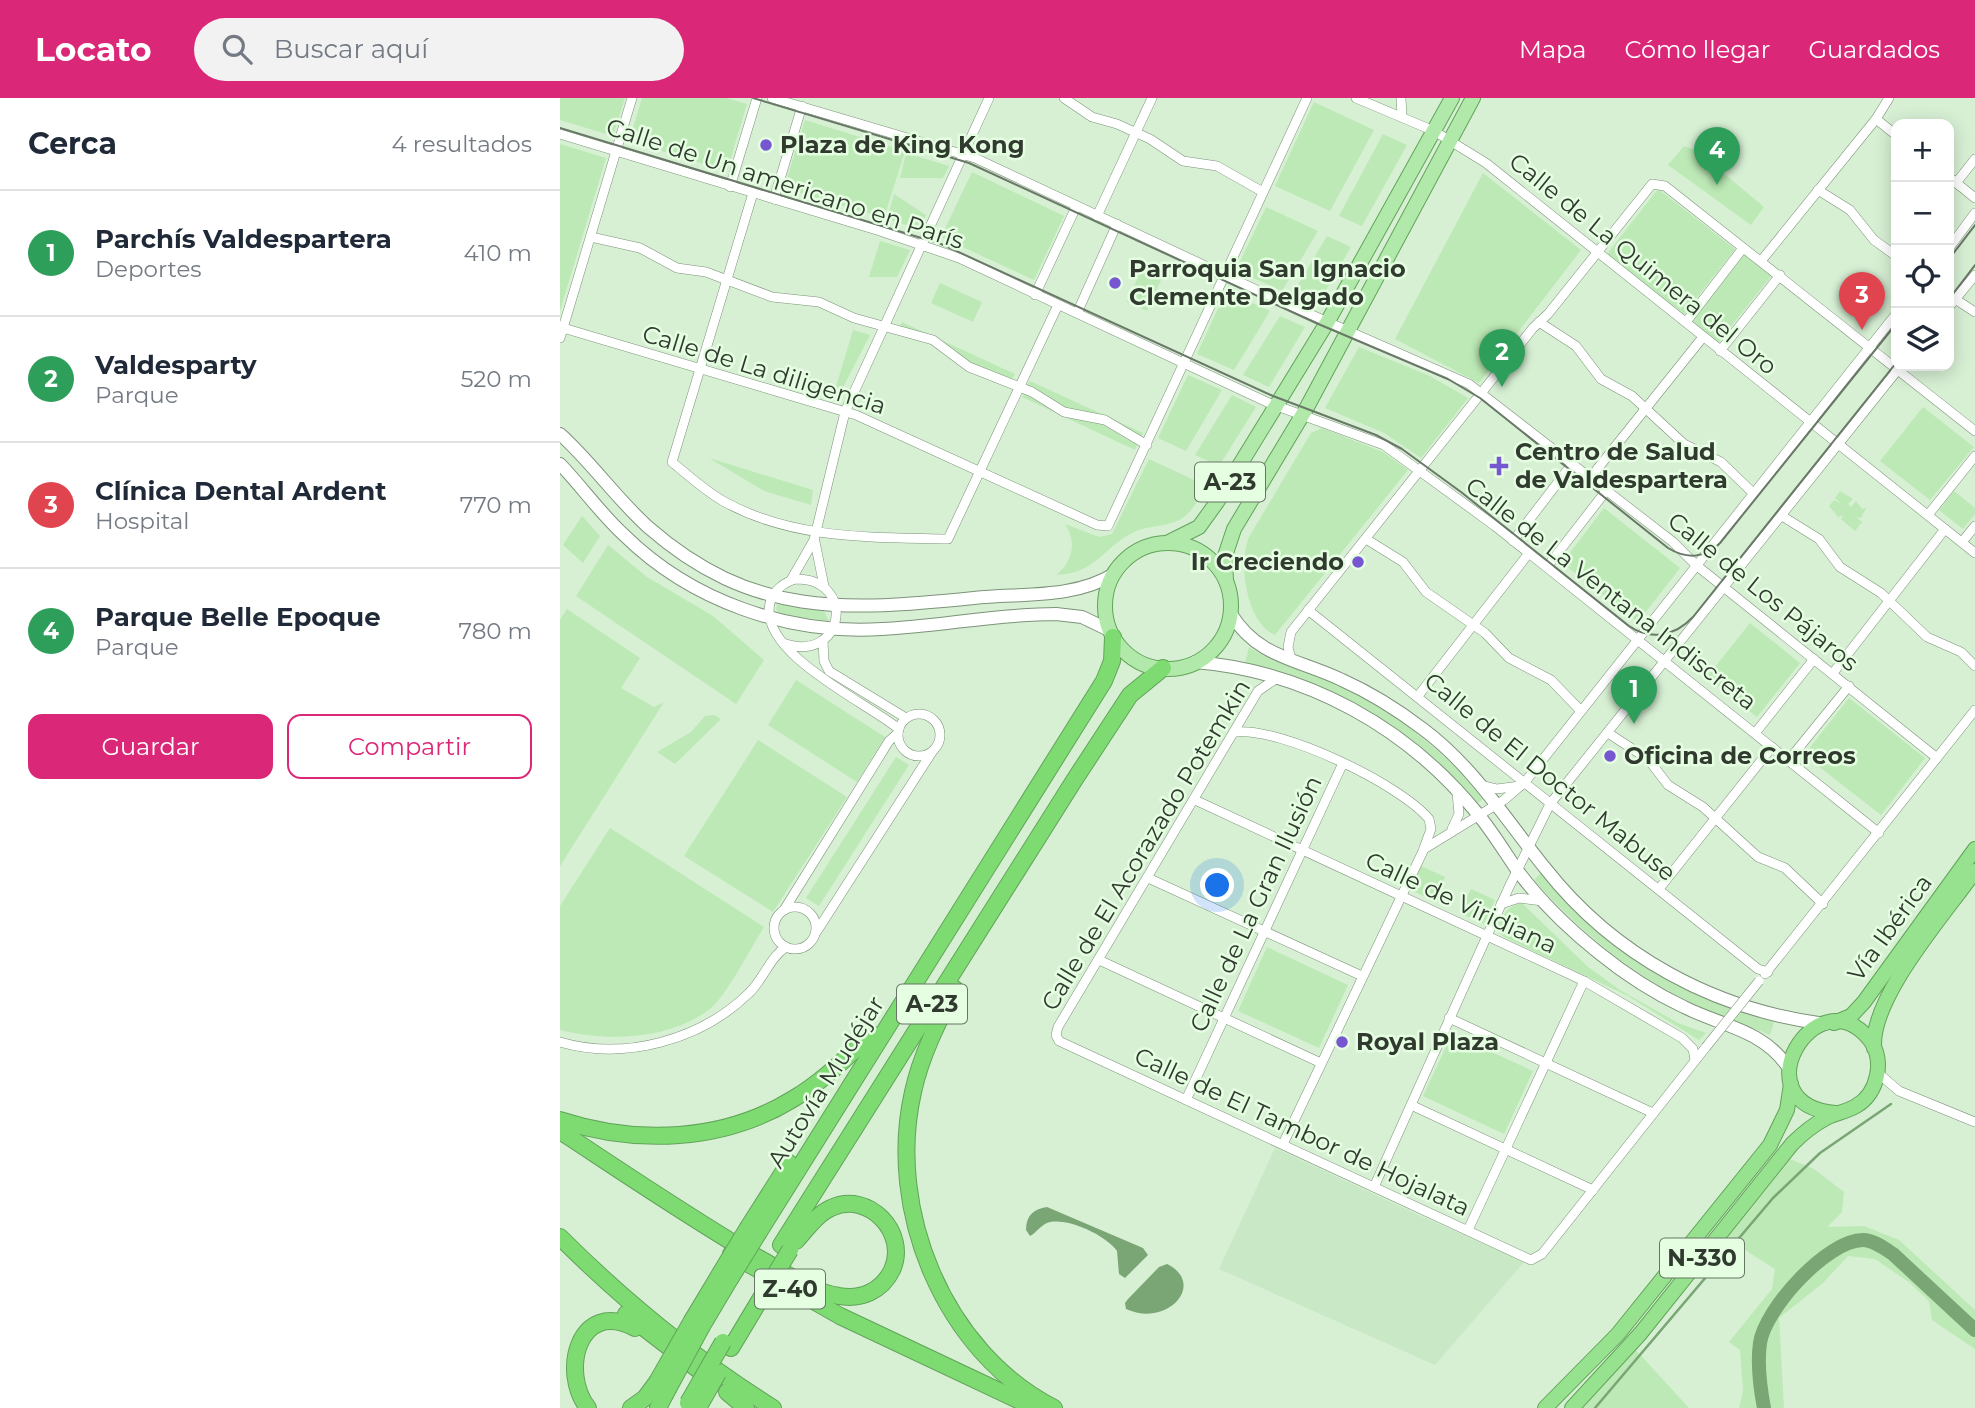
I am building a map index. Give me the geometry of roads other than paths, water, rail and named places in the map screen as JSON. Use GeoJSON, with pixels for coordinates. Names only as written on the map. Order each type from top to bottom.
{"type":"FeatureCollection","features":[{"type":"Feature","properties":{"kind":"highway","name":"Autovía Mudéjar"},"geometry":{"type":"LineString","coordinates":[[658,1408],[663,1385],[754,1229],[1108,672],[1111,633]]}},
{"type":"Feature","properties":{"kind":"highway","name":"Autovía Mudéjar"},"geometry":{"type":"LineString","coordinates":[[691,1406],[1085,765],[1130,695],[1163,668]]}},
{"type":"Feature","properties":{"kind":"highway"},"geometry":{"type":"LineString","coordinates":[[789,1245],[955,989],[1069,800],[1085,765]]}},
{"type":"Feature","properties":{"kind":"highway"},"geometry":{"type":"LineString","coordinates":[[754,1229],[964,884],[1027,796],[1038,785]]}},
{"type":"Feature","properties":{"kind":"highway","name":"Vía Ibérica"},"geometry":{"type":"LineString","coordinates":[[1829,1024],[1851,1016],[1864,1003],[1975,849]]}},
{"type":"Feature","properties":{"kind":"highway","name":"Vía Ibérica"},"geometry":{"type":"LineString","coordinates":[[1874,1048],[1875,1028],[1886,998],[1975,871]]}},
{"type":"Feature","properties":{"kind":"highway"},"geometry":{"type":"LineString","coordinates":[[955,989],[923,1055],[912,1094],[906,1164],[917,1230],[940,1290],[975,1342],[1000,1369],[1054,1408]]}},
{"type":"Feature","properties":{"kind":"highway"},"geometry":{"type":"LineString","coordinates":[[1788,1067],[1792,1053],[1802,1037],[1829,1024],[1860,1031],[1874,1048],[1876,1080]]}},
{"type":"Feature","properties":{"kind":"highway"},"geometry":{"type":"LineString","coordinates":[[560,1120],[619,1135],[653,1137],[691,1134],[726,1127],[793,1099],[872,1034]]}},
{"type":"Feature","properties":{"kind":"highway","name":"N-330"},"geometry":{"type":"LineString","coordinates":[[1545,1408],[1618,1334],[1736,1189],[1778,1131],[1787,1110],[1791,1084],[1788,1067]]}},
{"type":"Feature","properties":{"kind":"highway","name":"N-330"},"geometry":{"type":"LineString","coordinates":[[1572,1408],[1640,1334],[1792,1144],[1810,1128],[1861,1103],[1876,1080]]}},
{"type":"Feature","properties":{"kind":"highway"},"geometry":{"type":"LineString","coordinates":[[1791,1084],[1811,1106],[1836,1113]]}},
{"type":"Feature","properties":{"kind":"highway"},"geometry":{"type":"LineString","coordinates":[[560,1131],[723,1237],[830,1294],[850,1297],[868,1294],[888,1277],[896,1255],[894,1238],[886,1222],[873,1210],[856,1205],[831,1208],[789,1245]]}},
{"type":"Feature","properties":{"kind":"highway","name":"Z-40"},"geometry":{"type":"LineString","coordinates":[[560,1144],[716,1245],[794,1291],[884,1338],[1035,1408]]}},
{"type":"Feature","properties":{"kind":"highway"},"geometry":{"type":"LineString","coordinates":[[560,1237],[611,1288],[659,1328],[731,1382],[773,1408]]}},
{"type":"Feature","properties":{"kind":"highway"},"geometry":{"type":"LineString","coordinates":[[560,1252],[654,1338],[746,1408]]}},
{"type":"Feature","properties":{"kind":"highway"},"geometry":{"type":"LineString","coordinates":[[588,1408],[569,1390],[563,1371],[564,1353],[574,1336],[593,1324],[616,1320],[654,1338]]}},
{"type":"Feature","properties":{"kind":"highway"},"geometry":{"type":"LineString","coordinates":[[631,1408],[663,1385]]}},
{"type":"Feature","properties":{"kind":"highway"},"geometry":{"type":"LineString","coordinates":[[727,1392],[753,1408]]}},
{"type":"Feature","properties":{"kind":"main road"},"geometry":{"type":"LineString","coordinates":[[1328,321],[1452,98]]}},
{"type":"Feature","properties":{"kind":"main road","name":"A-23"},"geometry":{"type":"LineString","coordinates":[[1231,614],[1225,556],[1234,529],[1349,331],[1473,98]]}},
{"type":"Feature","properties":{"kind":"main road","name":"A-23"},"geometry":{"type":"LineString","coordinates":[[1111,633],[1106,600],[1114,574],[1145,547],[1189,534],[1202,524],[1328,321]]}},
{"type":"Feature","properties":{"kind":"main road"},"geometry":{"type":"LineString","coordinates":[[560,434],[624,504],[674,547],[726,578],[773,595],[835,606],[884,607],[1081,590],[1114,574]]}},
{"type":"Feature","properties":{"kind":"main road"},"geometry":{"type":"LineString","coordinates":[[560,464],[625,537],[665,569],[720,599],[768,617],[833,628],[892,628],[1056,614],[1083,617],[1111,633],[1139,660],[1163,668],[1195,663],[1235,667],[1277,678],[1338,701],[1383,727],[1424,758],[1455,788],[1479,815],[1517,870],[1572,931],[1627,974],[1684,1007],[1759,1038],[1773,1048],[1788,1067]]}},
{"type":"Feature","properties":{"kind":"main road"},"geometry":{"type":"LineString","coordinates":[[1169,542],[1201,552],[1217,566],[1226,581]]}},
{"type":"Feature","properties":{"kind":"main road"},"geometry":{"type":"LineString","coordinates":[[1195,663],[1217,646],[1231,614],[1257,645],[1345,681],[1408,718],[1458,758],[1557,883],[1610,935],[1669,974],[1745,1008],[1829,1024]]}},
{"type":"Feature","properties":{"kind":"street"},"geometry":{"type":"LineString","coordinates":[[560,338],[632,98]]}},
{"type":"Feature","properties":{"kind":"street"},"geometry":{"type":"LineString","coordinates":[[730,187],[757,98]]}},
{"type":"Feature","properties":{"kind":"street"},"geometry":{"type":"LineString","coordinates":[[932,752],[920,756],[908,754],[900,745],[898,731],[819,676],[783,643],[772,629],[768,617],[773,595],[791,580],[815,537],[845,412],[989,98]]}},
{"type":"Feature","properties":{"kind":"street"},"geometry":{"type":"LineString","coordinates":[[1064,98],[1092,117],[1136,132],[1183,161],[1217,166],[1263,192]]}},
{"type":"Feature","properties":{"kind":"street"},"geometry":{"type":"LineString","coordinates":[[1097,216],[1152,98]]}},
{"type":"Feature","properties":{"kind":"street"},"geometry":{"type":"LineString","coordinates":[[591,237],[636,246],[677,268],[703,271],[779,299],[818,302],[843,314],[933,340],[969,367],[1018,386],[1059,410],[1105,420],[1147,445],[1307,98]]}},
{"type":"Feature","properties":{"kind":"street","name":"Calle de La Quimera del Oro"},"geometry":{"type":"LineString","coordinates":[[1356,98],[1434,131],[1486,163],[1810,421]]}},
{"type":"Feature","properties":{"kind":"street"},"geometry":{"type":"LineString","coordinates":[[1401,98],[1402,117]]}},
{"type":"Feature","properties":{"kind":"street"},"geometry":{"type":"LineString","coordinates":[[1761,261],[1876,119],[1889,98]]}},
{"type":"Feature","properties":{"kind":"street","name":"Calle de Los Pájaros"},"geometry":{"type":"LineString","coordinates":[[778,99],[964,154],[1349,331],[1437,368],[1484,393],[1676,545],[1696,565],[1937,758]]}},
{"type":"Feature","properties":{"kind":"street"},"geometry":{"type":"LineString","coordinates":[[774,199],[802,106]]}},
{"type":"Feature","properties":{"kind":"street"},"geometry":{"type":"LineString","coordinates":[[1876,119],[1891,131]]}},
{"type":"Feature","properties":{"kind":"street","name":"Calle de Un americano en París"},"geometry":{"type":"LineString","coordinates":[[560,134],[959,258],[1185,364],[1302,415]]}},
{"type":"Feature","properties":{"kind":"street"},"geometry":{"type":"LineString","coordinates":[[1954,178],[1975,159]]}},
{"type":"Feature","properties":{"kind":"street"},"geometry":{"type":"LineString","coordinates":[[1954,182],[1975,198]]}},
{"type":"Feature","properties":{"kind":"street"},"geometry":{"type":"LineString","coordinates":[[1291,659],[1289,634],[1646,190],[1655,184],[1665,186],[1891,362]]}},
{"type":"Feature","properties":{"kind":"street"},"geometry":{"type":"LineString","coordinates":[[1818,190],[1850,210],[1874,240],[1891,252]]}},
{"type":"Feature","properties":{"kind":"street"},"geometry":{"type":"LineString","coordinates":[[753,193],[672,462],[696,483],[741,510],[815,537],[948,539],[1058,304]]}},
{"type":"Feature","properties":{"kind":"street"},"geometry":{"type":"LineString","coordinates":[[1035,295],[1076,207]]}},
{"type":"Feature","properties":{"kind":"street"},"geometry":{"type":"LineString","coordinates":[[1951,245],[1975,213]]}},
{"type":"Feature","properties":{"kind":"street"},"geometry":{"type":"LineString","coordinates":[[1077,313],[1117,225]]}},
{"type":"Feature","properties":{"kind":"street"},"geometry":{"type":"LineString","coordinates":[[1686,322],[1743,248]]}},
{"type":"Feature","properties":{"kind":"street"},"geometry":{"type":"LineString","coordinates":[[1720,351],[1780,275]]}},
{"type":"Feature","properties":{"kind":"street"},"geometry":{"type":"LineString","coordinates":[[1954,301],[1975,275]]}},
{"type":"Feature","properties":{"kind":"street"},"geometry":{"type":"LineString","coordinates":[[1954,304],[1975,312]]}},
{"type":"Feature","properties":{"kind":"street"},"geometry":{"type":"LineString","coordinates":[[1424,849],[1497,804],[1523,783],[1891,320]]}},
{"type":"Feature","properties":{"kind":"street"},"geometry":{"type":"LineString","coordinates":[[1539,322],[1550,332],[1576,346],[1601,379],[1646,408],[1684,444],[1721,462],[1752,492]]}},
{"type":"Feature","properties":{"kind":"street","name":"Calle de La diligencia"},"geometry":{"type":"LineString","coordinates":[[561,328],[845,412],[980,470],[1097,525],[1106,526],[1112,521],[1147,445]]}},
{"type":"Feature","properties":{"kind":"street"},"geometry":{"type":"LineString","coordinates":[[1590,478],[1703,337]]}},
{"type":"Feature","properties":{"kind":"street"},"geometry":{"type":"LineString","coordinates":[[1374,1187],[1501,904],[1550,804],[1897,371]]}},
{"type":"Feature","properties":{"kind":"street"},"geometry":{"type":"LineString","coordinates":[[1903,371],[1975,431]]}},
{"type":"Feature","properties":{"kind":"street","name":"Calle de La Ventana Indiscreta"},"geometry":{"type":"LineString","coordinates":[[1302,415],[1372,439],[1401,455],[1756,732],[1788,761],[1879,833]]}},
{"type":"Feature","properties":{"kind":"street"},"geometry":{"type":"LineString","coordinates":[[1810,421],[1975,553]]}},
{"type":"Feature","properties":{"kind":"street"},"geometry":{"type":"LineString","coordinates":[[1928,515],[1975,456]]}},
{"type":"Feature","properties":{"kind":"street"},"geometry":{"type":"LineString","coordinates":[[1513,541],[1572,464]]}},
{"type":"Feature","properties":{"kind":"street"},"geometry":{"type":"LineString","coordinates":[[1547,567],[1606,491]]}},
{"type":"Feature","properties":{"kind":"street"},"geometry":{"type":"LineString","coordinates":[[1782,516],[1819,539],[1849,575],[1890,600],[1927,637],[1961,652],[1975,666]]}},
{"type":"Feature","properties":{"kind":"street"},"geometry":{"type":"LineString","coordinates":[[1962,542],[1975,526]]}},
{"type":"Feature","properties":{"kind":"street"},"geometry":{"type":"LineString","coordinates":[[1833,673],[1945,529]]}},
{"type":"Feature","properties":{"kind":"street"},"geometry":{"type":"LineString","coordinates":[[815,537],[824,586]]}},
{"type":"Feature","properties":{"kind":"street"},"geometry":{"type":"LineString","coordinates":[[1366,539],[1403,562],[1426,592],[1474,625],[1516,663],[1551,680],[1581,711]]}},
{"type":"Feature","properties":{"kind":"street"},"geometry":{"type":"LineString","coordinates":[[1418,696],[1529,553]]}},
{"type":"Feature","properties":{"kind":"street"},"geometry":{"type":"LineString","coordinates":[[783,643],[802,648],[823,641],[833,628],[835,606],[831,594],[824,586],[809,580],[791,580]]}},
{"type":"Feature","properties":{"kind":"street","name":"Calle de El Doctor Mabuse"},"geometry":{"type":"LineString","coordinates":[[1308,611],[1758,969],[1768,972]]}},
{"type":"Feature","properties":{"kind":"street"},"geometry":{"type":"LineString","coordinates":[[823,641],[824,661],[829,671],[906,718],[925,715],[936,722],[940,735],[932,752],[817,931],[806,946],[796,949],[786,947],[776,938],[774,929],[777,917],[906,718]]}},
{"type":"Feature","properties":{"kind":"street"},"geometry":{"type":"LineString","coordinates":[[1756,732],[1814,659]]}},
{"type":"Feature","properties":{"kind":"street","name":"Calle de El Acorazado Potemkin"},"geometry":{"type":"LineString","coordinates":[[1057,1038],[1058,1027],[1236,732],[1259,689],[1277,678]]}},
{"type":"Feature","properties":{"kind":"street"},"geometry":{"type":"LineString","coordinates":[[1788,761],[1849,686]]}},
{"type":"Feature","properties":{"kind":"street"},"geometry":{"type":"LineString","coordinates":[[1411,1105],[1592,1189],[1823,904],[1975,710]]}},
{"type":"Feature","properties":{"kind":"street"},"geometry":{"type":"LineString","coordinates":[[1236,732],[1246,731],[1279,738],[1343,763],[1382,785],[1427,816],[1430,829],[1424,849],[1283,1144]]}},
{"type":"Feature","properties":{"kind":"street"},"geometry":{"type":"LineString","coordinates":[[1608,733],[1648,759],[1668,785],[1716,818],[1758,857],[1786,868],[1823,904]]}},
{"type":"Feature","properties":{"kind":"street"},"geometry":{"type":"LineString","coordinates":[[1659,890],[1772,747]]}},
{"type":"Feature","properties":{"kind":"street","name":"Calle de La Gran Ilusión"},"geometry":{"type":"LineString","coordinates":[[1186,1100],[1343,763]]}},
{"type":"Feature","properties":{"kind":"street"},"geometry":{"type":"LineString","coordinates":[[1482,785],[1502,789],[1523,783]]}},
{"type":"Feature","properties":{"kind":"street"},"geometry":{"type":"LineString","coordinates":[[1450,832],[1460,807],[1455,788]]}},
{"type":"Feature","properties":{"kind":"street","name":"Calle de Viridiana"},"geometry":{"type":"LineString","coordinates":[[1195,800],[1584,981],[1682,1038],[1693,1049],[1695,1060]]}},
{"type":"Feature","properties":{"kind":"street"},"geometry":{"type":"LineString","coordinates":[[1148,878],[1362,976]]}},
{"type":"Feature","properties":{"kind":"street"},"geometry":{"type":"LineString","coordinates":[[1501,904],[1522,898],[1543,901]]}},
{"type":"Feature","properties":{"kind":"street"},"geometry":{"type":"LineString","coordinates":[[784,910],[794,907],[809,912],[815,920],[817,931]]}},
{"type":"Feature","properties":{"kind":"street"},"geometry":{"type":"LineString","coordinates":[[560,1042],[617,1049],[652,1045],[682,1036],[715,1020],[743,999],[786,947]]}},
{"type":"Feature","properties":{"kind":"street"},"geometry":{"type":"LineString","coordinates":[[1100,960],[1321,1063]]}},
{"type":"Feature","properties":{"kind":"street"},"geometry":{"type":"LineString","coordinates":[[1468,1230],[1584,981]]}},
{"type":"Feature","properties":{"kind":"street"},"geometry":{"type":"LineString","coordinates":[[1450,1018],[1653,1113]]}},
{"type":"Feature","properties":{"kind":"street","name":"Calle de El Tambor de Hojalata"},"geometry":{"type":"LineString","coordinates":[[1057,1038],[1531,1259],[1542,1254],[1592,1189]]}},
{"type":"Feature","properties":{"kind":"street"},"geometry":{"type":"LineString","coordinates":[[1876,1080],[1975,1122]]}},
{"type":"Feature","properties":{"kind":"street"},"geometry":{"type":"LineString","coordinates":[[1876,1080],[1899,1091]]}},
{"type":"Feature","properties":{"kind":"waterway"},"geometry":{"type":"LineString","coordinates":[[1595,1408],[1773,1198],[1820,1153],[1891,1104]]}},
{"type":"Feature","properties":{"kind":"waterway"},"geometry":{"type":"LineString","coordinates":[[1764,1408],[1759,1359],[1764,1329],[1785,1295],[1800,1279],[1832,1251],[1848,1243],[1867,1240],[1893,1254],[1975,1330]]}},
{"type":"Feature","properties":{"kind":"tram line"},"geometry":{"type":"LineString","coordinates":[[753,98],[969,163],[1316,323],[1448,379],[1480,398],[1668,548],[1682,554],[1702,555],[1720,543],[1891,330]]}},
{"type":"Feature","properties":{"kind":"tram line"},"geometry":{"type":"LineString","coordinates":[[560,128],[941,244],[1273,396],[1376,435],[1402,449],[1461,492],[1629,626],[1646,634],[1671,632],[1693,617],[1891,369]]}},
{"type":"Feature","properties":{"kind":"tram line"},"geometry":{"type":"LineString","coordinates":[[1954,252],[1975,225]]}},
{"type":"Feature","properties":{"kind":"tram line"},"geometry":{"type":"LineString","coordinates":[[1954,292],[1975,265]]}},
{"type":"Feature","properties":{"kind":"place","name":"Plaza de King Kong"},"geometry":{"type":"Point","coordinates":[766,145]}},
{"type":"Feature","properties":{"kind":"place","name":"Parque Belle Epoque"},"geometry":{"type":"Point","coordinates":[1717,185]}},
{"type":"Feature","properties":{"kind":"place","name":"Parroquia San Ignacio Clemente Delgado"},"geometry":{"type":"Point","coordinates":[1115,283]}},
{"type":"Feature","properties":{"kind":"place","name":"Clínica Dental Ardent"},"geometry":{"type":"Point","coordinates":[1862,330]}},
{"type":"Feature","properties":{"kind":"place","name":"Valdesparty"},"geometry":{"type":"Point","coordinates":[1502,387]}},
{"type":"Feature","properties":{"kind":"place","name":"Centro de Salud de Valdespartera"},"geometry":{"type":"Point","coordinates":[1499,466]}},
{"type":"Feature","properties":{"kind":"place","name":"Ir Creciendo"},"geometry":{"type":"Point","coordinates":[1358,562]}},
{"type":"Feature","properties":{"kind":"place","name":"Parchís Valdespartera"},"geometry":{"type":"Point","coordinates":[1634,724]}},
{"type":"Feature","properties":{"kind":"place","name":"Oficina de Correos"},"geometry":{"type":"Point","coordinates":[1610,756]}},
{"type":"Feature","properties":{"kind":"place","name":"Royal Plaza"},"geometry":{"type":"Point","coordinates":[1342,1042]}}]}
